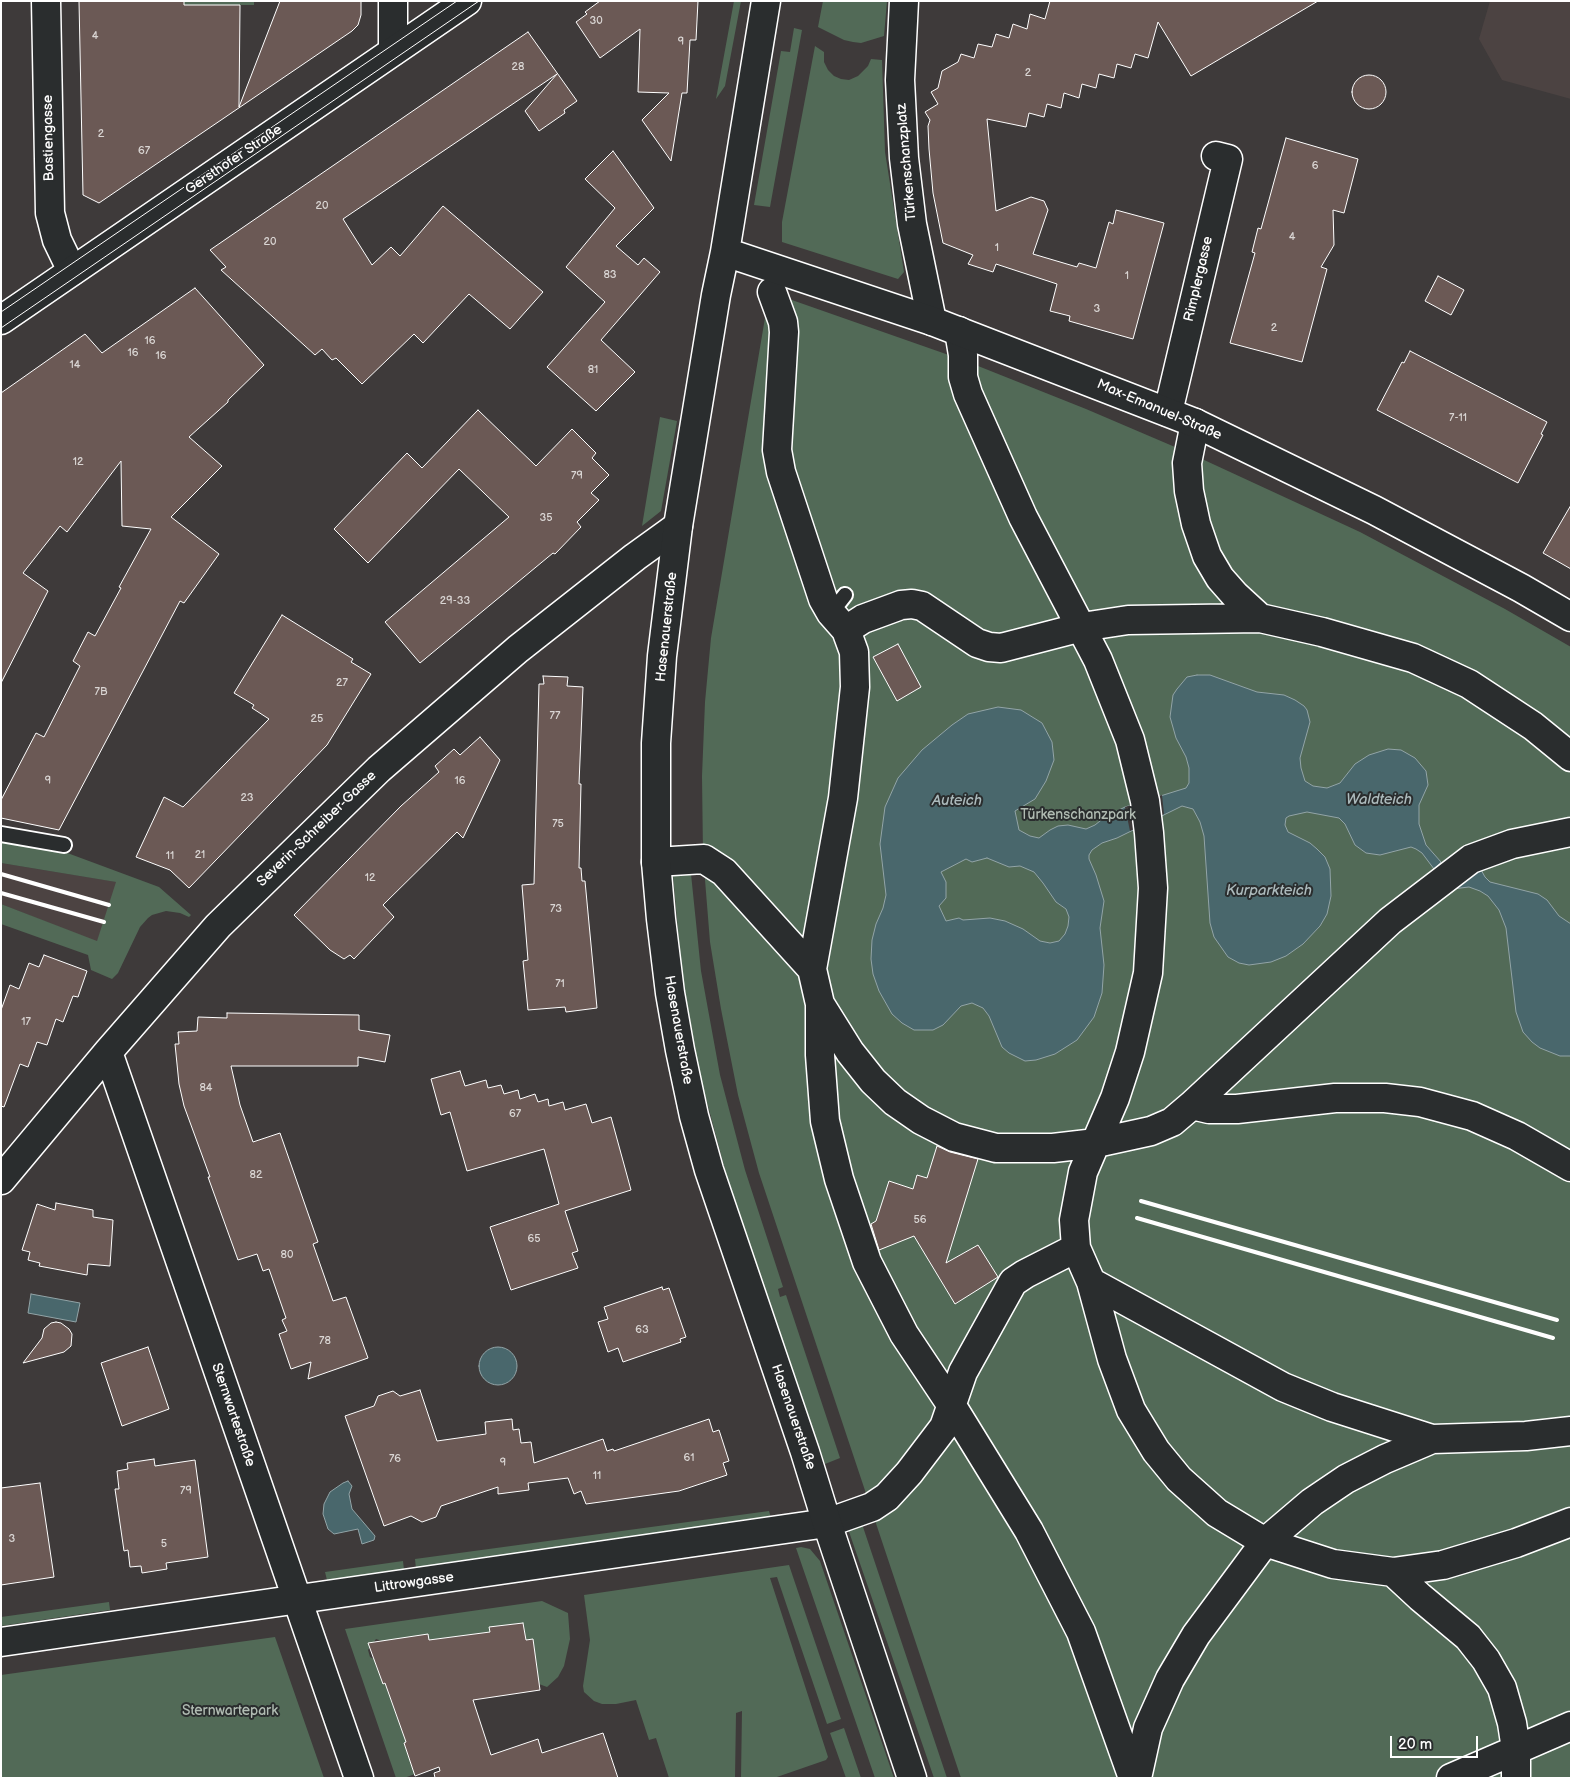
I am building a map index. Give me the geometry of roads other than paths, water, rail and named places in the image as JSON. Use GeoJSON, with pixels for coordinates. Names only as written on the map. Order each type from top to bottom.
{"type":"FeatureCollection","features":[{"type":"Feature","properties":{"kind":"street","name":"Bastiengasse"},"geometry":{"type":"LineString","coordinates":[[46,1],[50,213],[57,240],[72,271]]}},
{"type":"Feature","properties":{"kind":"street"},"geometry":{"type":"LineString","coordinates":[[393,1],[393,51]]}},
{"type":"Feature","properties":{"kind":"street","name":"Gersthofer Straße"},"geometry":{"type":"LineString","coordinates":[[1,320],[467,1]]}},
{"type":"Feature","properties":{"kind":"street"},"geometry":{"type":"LineString","coordinates":[[725,252],[766,1]]}},
{"type":"Feature","properties":{"kind":"street","name":"Türkenschanzplatz"},"geometry":{"type":"LineString","coordinates":[[904,1],[900,80],[904,158],[912,224],[932,321]]}},
{"type":"Feature","properties":{"kind":"street","name":"Rimplergasse"},"geometry":{"type":"LineString","coordinates":[[1168,412],[1228,159],[1216,156]]}},
{"type":"Feature","properties":{"kind":"street","name":"Max-Emanuel-Straße"},"geometry":{"type":"LineString","coordinates":[[725,252],[932,321],[1195,423],[1374,510],[1521,588],[1571,617]]}},
{"type":"Feature","properties":{"kind":"street","name":"Hasenauerstraße"},"geometry":{"type":"LineString","coordinates":[[725,252],[716,294],[678,526],[662,656],[656,743],[656,862],[670,994],[694,1116],[709,1170],[806,1452],[827,1523],[912,1778]]}},
{"type":"Feature","properties":{"kind":"street"},"geometry":{"type":"LineString","coordinates":[[772,292],[783,322],[784,332],[777,450],[781,472],[823,599],[841,613],[863,619],[902,605],[922,606],[977,643],[1001,648],[1082,627],[1128,620],[1260,618],[1322,632],[1413,658],[1469,684],[1533,726],[1571,757]]}},
{"type":"Feature","properties":{"kind":"street"},"geometry":{"type":"LineString","coordinates":[[958,331],[963,355],[963,377],[968,394],[1023,517],[1098,660],[1126,726],[1134,753],[1146,812],[1153,888],[1148,973],[1130,1052],[1115,1098],[1082,1172],[1074,1220],[1076,1248],[1091,1282],[1112,1359],[1131,1410],[1156,1451],[1179,1479],[1217,1513],[1265,1542],[1333,1564],[1393,1572],[1443,1565],[1516,1543],[1571,1522]]}},
{"type":"Feature","properties":{"kind":"street"},"geometry":{"type":"LineString","coordinates":[[1195,423],[1187,463],[1189,491],[1196,524],[1208,556],[1220,578],[1260,618]]}},
{"type":"Feature","properties":{"kind":"street","name":"Severin-Schreiber-Gasse"},"geometry":{"type":"LineString","coordinates":[[1,1180],[108,1052],[218,926],[379,769],[518,649],[634,557],[678,526]]}},
{"type":"Feature","properties":{"kind":"street"},"geometry":{"type":"LineString","coordinates":[[841,613],[854,652],[855,686],[843,798],[812,969],[820,1004],[820,1055],[825,1121],[839,1179],[872,1270],[904,1334],[952,1406],[1029,1530],[1081,1632],[1135,1778]]}},
{"type":"Feature","properties":{"kind":"street"},"geometry":{"type":"LineString","coordinates":[[820,1004],[850,1052],[873,1081],[895,1102],[921,1120],[954,1136],[996,1148],[1053,1148],[1096,1143],[1151,1131],[1172,1122],[1390,921],[1471,859],[1512,844],[1571,832]]}},
{"type":"Feature","properties":{"kind":"street"},"geometry":{"type":"LineString","coordinates":[[656,862],[704,859],[724,872],[812,969]]}},
{"type":"Feature","properties":{"kind":"street","name":"Sternwartestraße"},"geometry":{"type":"LineString","coordinates":[[108,1052],[359,1778]]}},
{"type":"Feature","properties":{"kind":"street"},"geometry":{"type":"LineString","coordinates":[[1192,1105],[1209,1109],[1237,1108],[1335,1098],[1385,1098],[1420,1102],[1472,1116],[1517,1136],[1571,1167]]}},
{"type":"Feature","properties":{"kind":"street","name":"Littrowgasse"},"geometry":{"type":"LineString","coordinates":[[1,1642],[827,1523],[872,1507],[888,1497],[944,1427],[963,1372],[1013,1282],[1076,1248]]}},
{"type":"Feature","properties":{"kind":"street"},"geometry":{"type":"LineString","coordinates":[[1091,1282],[1283,1387],[1332,1407],[1432,1439],[1526,1436],[1571,1431]]}},
{"type":"Feature","properties":{"kind":"street"},"geometry":{"type":"LineString","coordinates":[[1135,1778],[1148,1728],[1170,1679],[1196,1635],[1265,1542],[1312,1502],[1346,1479],[1385,1459],[1432,1439]]}},
{"type":"Feature","properties":{"kind":"street"},"geometry":{"type":"LineString","coordinates":[[1393,1572],[1468,1637],[1486,1660],[1502,1688],[1512,1723],[1516,1749],[1516,1778]]}},
{"type":"Feature","properties":{"kind":"street"},"geometry":{"type":"LineString","coordinates":[[1451,1778],[1571,1726]]}},
{"type":"Feature","properties":{"kind":"lane"},"geometry":{"type":"LineString","coordinates":[[1,834],[64,845]]}},
{"type":"Feature","properties":{"kind":"water"},"geometry":{"type":"Polygon","coordinates":[[[1210,675],[1257,692],[1284,695],[1304,706],[1310,722],[1300,758],[1301,768],[1305,781],[1313,786],[1327,788],[1340,783],[1355,764],[1369,755],[1388,749],[1401,750],[1415,758],[1426,771],[1428,785],[1419,805],[1419,824],[1426,845],[1441,862],[1434,869],[1422,853],[1411,847],[1380,855],[1366,853],[1355,845],[1345,824],[1339,818],[1307,812],[1289,816],[1286,818],[1285,825],[1288,832],[1310,843],[1317,849],[1325,857],[1330,869],[1331,896],[1327,914],[1320,926],[1303,944],[1286,956],[1271,962],[1249,965],[1239,963],[1228,957],[1214,937],[1210,923],[1204,836],[1200,822],[1193,809],[1182,806],[1117,838],[1102,843],[1092,850],[1089,855],[1104,901],[1100,928],[1104,965],[1102,993],[1094,1017],[1077,1040],[1055,1054],[1036,1060],[1025,1061],[1002,1047],[989,1016],[983,1008],[972,1003],[961,1006],[943,1025],[933,1030],[914,1030],[902,1023],[892,1014],[879,991],[873,974],[871,959],[872,940],[886,895],[880,844],[885,807],[898,778],[922,750],[968,714],[998,707],[1021,710],[1042,723],[1052,742],[1054,760],[1046,781],[1035,799],[1015,811],[1019,830],[1039,838],[1058,826],[1068,825],[1086,829],[1125,807],[1186,788],[1189,783],[1189,768],[1186,757],[1176,738],[1170,717],[1173,695],[1187,677],[1210,675]],[[987,858],[972,862],[966,859],[941,872],[946,882],[946,898],[939,906],[946,921],[959,918],[963,920],[990,918],[1005,921],[1023,929],[1040,941],[1050,943],[1059,941],[1065,934],[1068,926],[1069,917],[1066,909],[1056,902],[1034,872],[1020,866],[1009,867],[987,858]]]}},
{"type":"Feature","properties":{"kind":"water"},"geometry":{"type":"Polygon","coordinates":[[[1479,866],[1490,882],[1538,894],[1547,900],[1559,916],[1571,924],[1571,1056],[1560,1056],[1540,1048],[1523,1032],[1516,1012],[1506,928],[1499,910],[1488,896],[1480,891],[1469,887],[1452,889],[1479,866]]]}},
{"type":"Feature","properties":{"kind":"water"},"geometry":{"type":"Polygon","coordinates":[[[31,1294],[80,1303],[76,1322],[28,1313],[31,1294]]]}},
{"type":"Feature","properties":{"kind":"water"},"geometry":{"type":"Polygon","coordinates":[[[498,1347],[512,1352],[517,1366],[512,1380],[498,1385],[484,1380],[479,1366],[484,1352],[498,1347]]]}},
{"type":"Feature","properties":{"kind":"water"},"geometry":{"type":"Polygon","coordinates":[[[348,1481],[352,1486],[349,1494],[352,1509],[375,1536],[374,1540],[362,1544],[358,1529],[334,1534],[328,1529],[323,1514],[324,1504],[330,1492],[348,1481]]]}},
{"type":"Feature","properties":{"kind":"tram line"},"geometry":{"type":"LineString","coordinates":[[1,312],[457,1]]}},
{"type":"Feature","properties":{"kind":"tram line"},"geometry":{"type":"LineString","coordinates":[[1,328],[479,1]]}},
{"type":"Feature","properties":{"kind":"railway"},"geometry":{"type":"LineString","coordinates":[[1,874],[109,905]]}},
{"type":"Feature","properties":{"kind":"railway"},"geometry":{"type":"LineString","coordinates":[[1,893],[104,922]]}},
{"type":"Feature","properties":{"kind":"railway"},"geometry":{"type":"LineString","coordinates":[[1141,1201],[1557,1320]]}},
{"type":"Feature","properties":{"kind":"railway"},"geometry":{"type":"LineString","coordinates":[[1137,1218],[1553,1338]]}},
{"type":"Feature","properties":{"kind":"water label","name":"Waldteich"},"geometry":{"type":"Point","coordinates":[1379,800]}},
{"type":"Feature","properties":{"kind":"water label","name":"Auteich"},"geometry":{"type":"Point","coordinates":[957,801]}},
{"type":"Feature","properties":{"kind":"water label","name":"Kurparkteich"},"geometry":{"type":"Point","coordinates":[1269,891]}},
{"type":"Feature","properties":{"kind":"park label","name":"Türkenschanzpark"},"geometry":{"type":"Point","coordinates":[1078,815]}},
{"type":"Feature","properties":{"kind":"park label","name":"Sternwartepark"},"geometry":{"type":"Point","coordinates":[230,1711]}}]}
